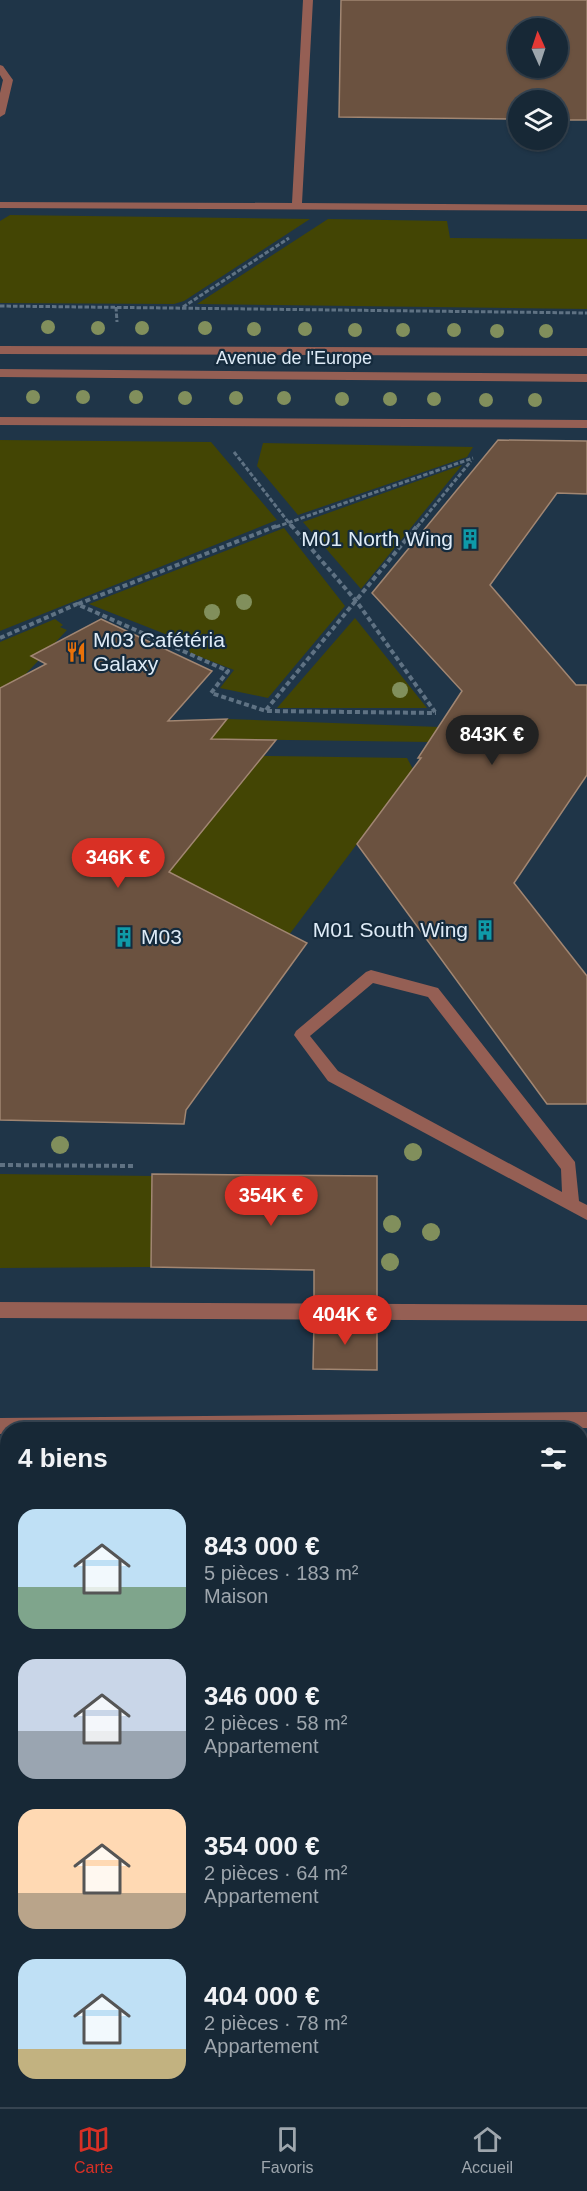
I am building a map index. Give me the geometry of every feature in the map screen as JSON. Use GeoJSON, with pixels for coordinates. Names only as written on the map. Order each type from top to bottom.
{"type":"FeatureCollection","features":[{"type":"Feature","properties":{"kind":"street"},"geometry":{"type":"LineString","coordinates":[[297,208],[308,0]]}},
{"type":"Feature","properties":{"kind":"street"},"geometry":{"type":"LineString","coordinates":[[0,68],[8,80],[0,114]]}},
{"type":"Feature","properties":{"kind":"street"},"geometry":{"type":"LineString","coordinates":[[0,205],[587,208]]}},
{"type":"Feature","properties":{"kind":"street","name":"Avenue de l'Europe"},"geometry":{"type":"LineString","coordinates":[[0,350],[587,352]]}},
{"type":"Feature","properties":{"kind":"street","name":"Avenue de l'Europe"},"geometry":{"type":"LineString","coordinates":[[0,373],[587,378]]}},
{"type":"Feature","properties":{"kind":"street"},"geometry":{"type":"LineString","coordinates":[[0,421],[587,424]]}},
{"type":"Feature","properties":{"kind":"street"},"geometry":{"type":"LineString","coordinates":[[572,1204],[569,1167],[433,992],[372,976],[301,1035],[333,1076],[587,1213]]}},
{"type":"Feature","properties":{"kind":"street"},"geometry":{"type":"LineString","coordinates":[[0,1310],[587,1313]]}},
{"type":"Feature","properties":{"kind":"street"},"geometry":{"type":"LineString","coordinates":[[524,1422],[587,1420]]}},
{"type":"Feature","properties":{"kind":"path"},"geometry":{"type":"LineString","coordinates":[[182,308],[289,238]]}},
{"type":"Feature","properties":{"kind":"path"},"geometry":{"type":"LineString","coordinates":[[0,306],[587,313]]}},
{"type":"Feature","properties":{"kind":"path"},"geometry":{"type":"LineString","coordinates":[[77,604],[228,671],[211,693],[266,711],[436,712],[357,602],[288,522],[230,446]]}},
{"type":"Feature","properties":{"kind":"path"},"geometry":{"type":"LineString","coordinates":[[266,711],[478,451]]}},
{"type":"Feature","properties":{"kind":"path"},"geometry":{"type":"LineString","coordinates":[[0,638],[77,604],[288,522],[473,459]]}},
{"type":"Feature","properties":{"kind":"path"},"geometry":{"type":"LineString","coordinates":[[0,1166],[136,1166]]}},
{"type":"Feature","properties":{"kind":"shaded area"},"geometry":{"type":"Polygon","coordinates":[[[10,215],[310,219],[184,301],[174,304],[0,303],[0,221],[10,215]]]}},
{"type":"Feature","properties":{"kind":"shaded area"},"geometry":{"type":"Polygon","coordinates":[[[328,219],[447,221],[450,238],[587,239],[587,309],[197,304],[328,219]]]}},
{"type":"Feature","properties":{"kind":"shaded area"},"geometry":{"type":"Polygon","coordinates":[[[0,440],[211,442],[277,520],[0,631],[0,440]]]}},
{"type":"Feature","properties":{"kind":"shaded area"},"geometry":{"type":"Polygon","coordinates":[[[263,443],[473,447],[467,457],[298,515],[257,466],[263,443]]]}},
{"type":"Feature","properties":{"kind":"shaded area"},"geometry":{"type":"Polygon","coordinates":[[[462,465],[361,589],[303,522],[462,465]]]}},
{"type":"Feature","properties":{"kind":"shaded area"},"geometry":{"type":"Polygon","coordinates":[[[284,528],[345,606],[268,698],[220,688],[234,670],[190,653],[188,643],[89,604],[284,528]]]}},
{"type":"Feature","properties":{"kind":"shaded area"},"geometry":{"type":"Polygon","coordinates":[[[355,618],[427,708],[277,708],[355,618]]]}},
{"type":"Feature","properties":{"kind":"shaded area"},"geometry":{"type":"Polygon","coordinates":[[[55,619],[63,625],[60,627],[67,630],[53,645],[32,656],[39,660],[0,701],[0,642],[55,619]]]}},
{"type":"Feature","properties":{"kind":"shaded area"},"geometry":{"type":"Polygon","coordinates":[[[227,719],[439,727],[428,742],[211,739],[227,719]]]}},
{"type":"Feature","properties":{"kind":"shaded area"},"geometry":{"type":"Polygon","coordinates":[[[197,755],[407,758],[413,769],[277,951],[234,906],[196,886],[153,892],[197,755]]]}},
{"type":"Feature","properties":{"kind":"shaded area"},"geometry":{"type":"Polygon","coordinates":[[[0,1174],[152,1176],[151,1267],[0,1268],[0,1174]]]}},
{"type":"Feature","properties":{"kind":"building"},"geometry":{"type":"Polygon","coordinates":[[[341,0],[587,0],[587,120],[568,120],[568,90],[508,90],[508,119],[339,117],[341,0]]]}},
{"type":"Feature","properties":{"kind":"building"},"geometry":{"type":"Polygon","coordinates":[[[498,440],[587,441],[587,494],[557,493],[490,585],[576,685],[587,685],[587,775],[514,883],[587,976],[587,1104],[547,1104],[357,844],[421,758],[418,758],[462,691],[372,593],[498,440]]]}},
{"type":"Feature","properties":{"kind":"building","name":"M03"},"geometry":{"type":"Polygon","coordinates":[[[101,619],[212,671],[168,721],[227,719],[211,739],[276,740],[169,872],[307,943],[186,1110],[184,1124],[0,1120],[0,688],[46,664],[31,656],[101,619]]]}},
{"type":"Feature","properties":{"kind":"building"},"geometry":{"type":"Polygon","coordinates":[[[152,1174],[377,1176],[377,1302],[314,1301],[314,1270],[151,1267],[152,1174]]]}},
{"type":"Feature","properties":{"kind":"building"},"geometry":{"type":"Polygon","coordinates":[[[314,1322],[377,1322],[377,1370],[313,1369],[314,1322]]]}},
{"type":"Feature","properties":{"kind":"place","name":"M01 North Wing"},"geometry":{"type":"Point","coordinates":[470,539]}},
{"type":"Feature","properties":{"kind":"place","name":"M03 Cafétéria Galaxy"},"geometry":{"type":"Point","coordinates":[76,652]}},
{"type":"Feature","properties":{"kind":"place","name":"M01 South Wing"},"geometry":{"type":"Point","coordinates":[485,930]}},
{"type":"Feature","properties":{"kind":"place","name":"M03"},"geometry":{"type":"Point","coordinates":[124,937]}}]}
